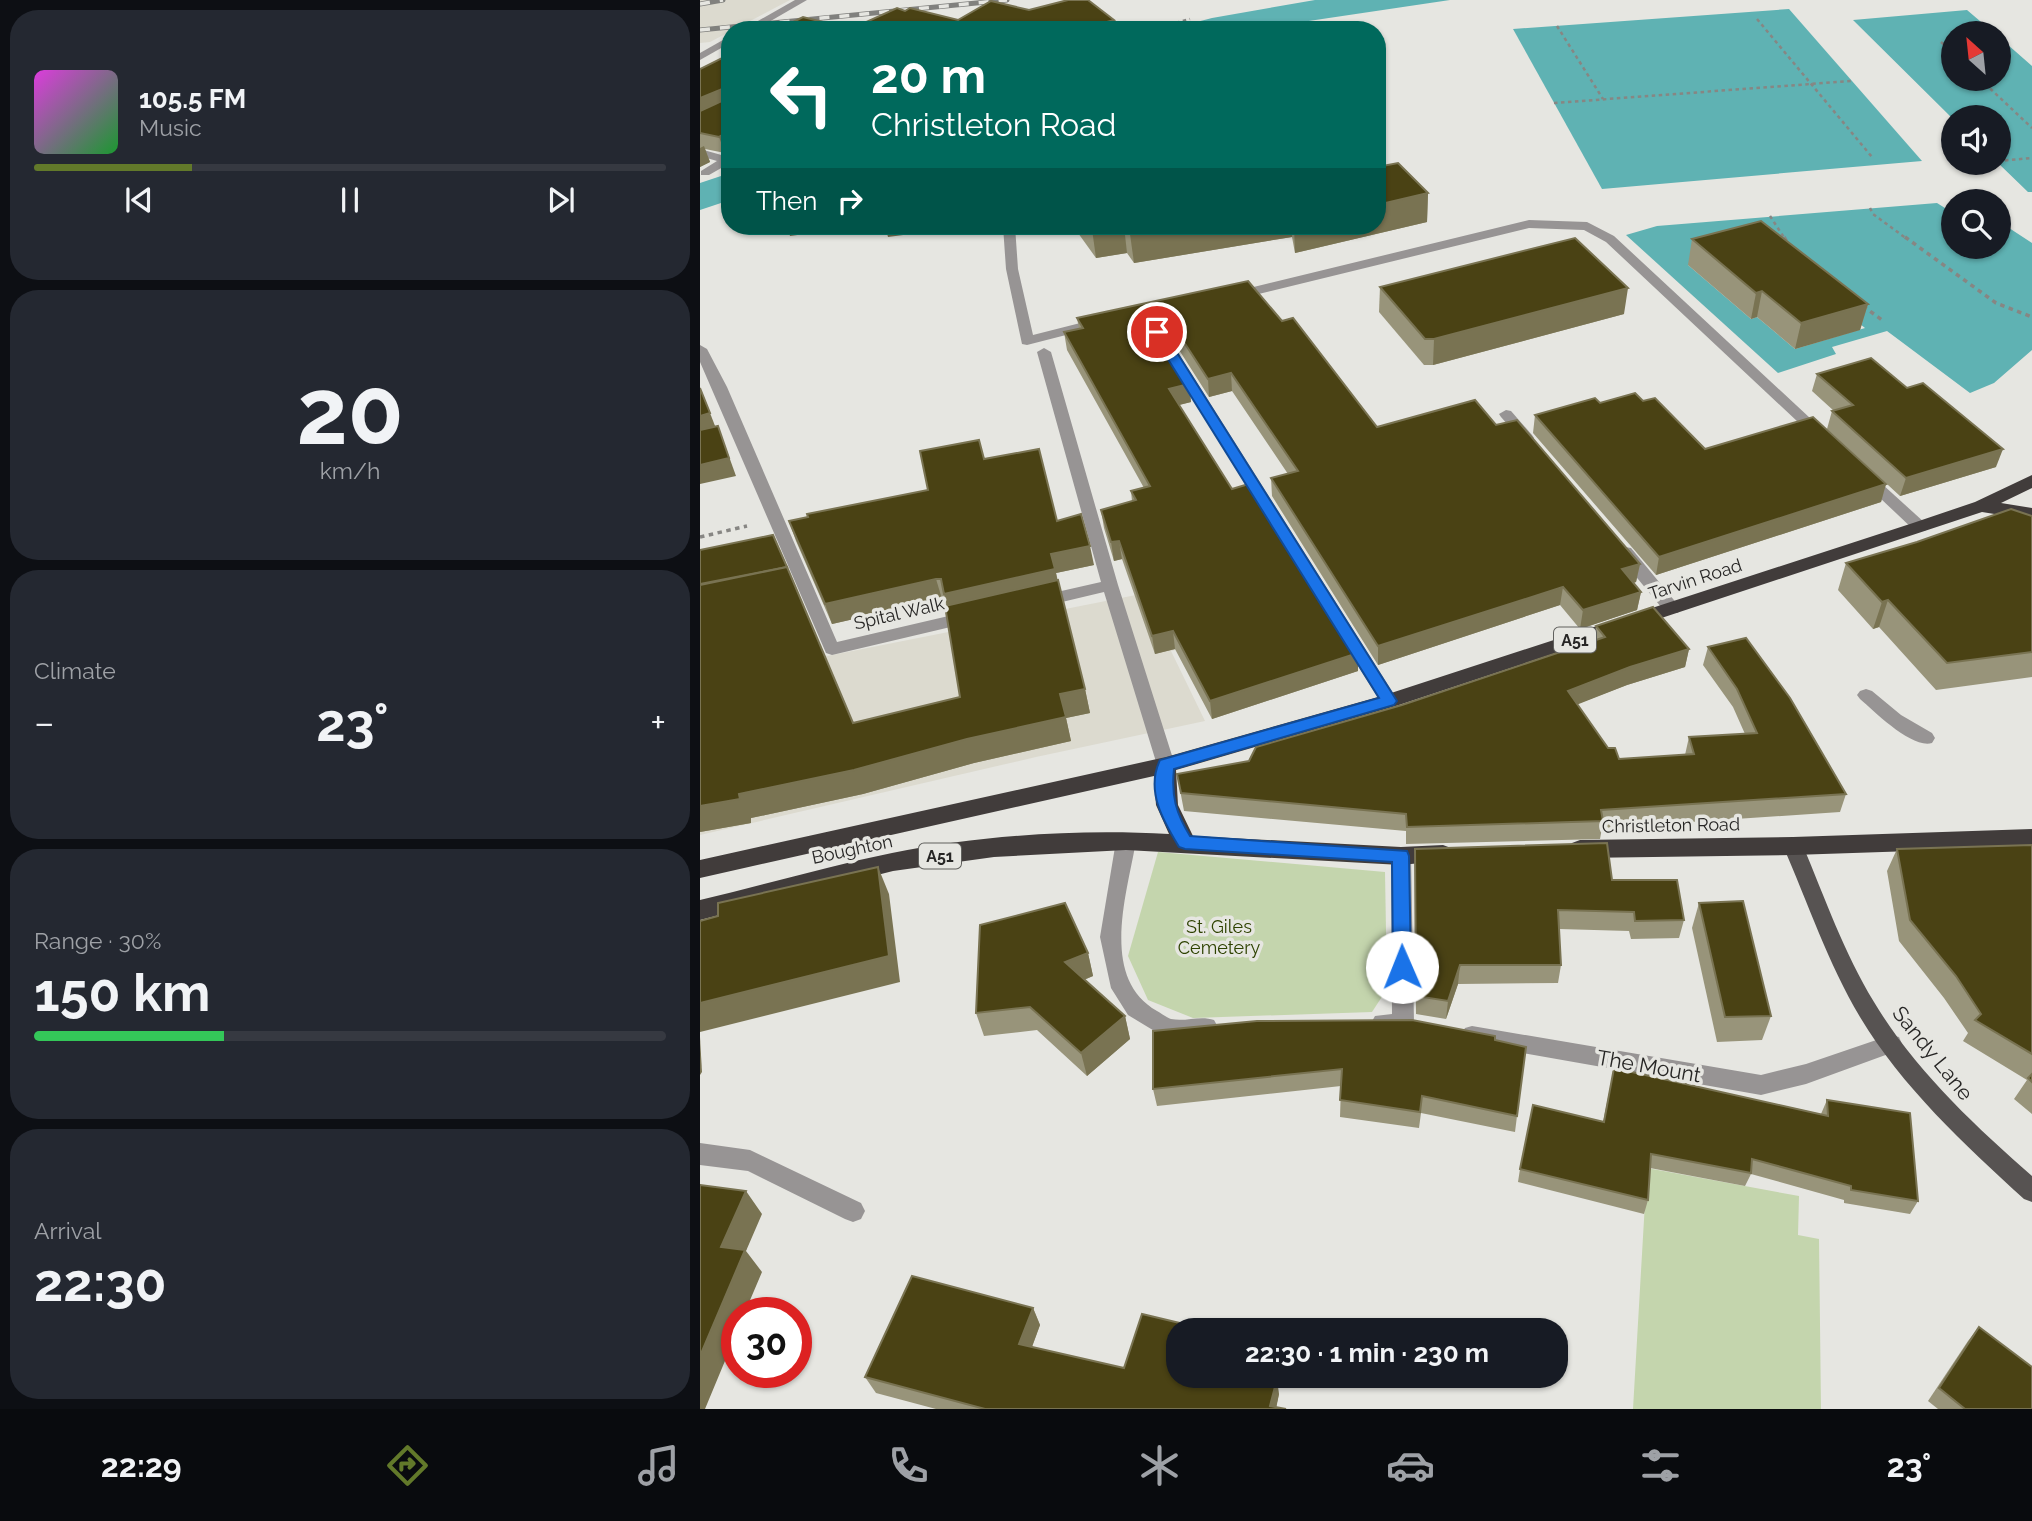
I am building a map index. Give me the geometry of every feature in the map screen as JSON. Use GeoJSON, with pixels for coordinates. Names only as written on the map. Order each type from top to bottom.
{"type":"FeatureCollection","features":[{"type":"Feature","properties":{"kind":"highway","name":"Tarvin Road"},"geometry":{"type":"LineString","coordinates":[[1166,765],[1389,701],[1672,609],[1981,506],[2032,481]]}},
{"type":"Feature","properties":{"kind":"highway","name":"A51"},"geometry":{"type":"LineString","coordinates":[[1981,506],[2032,514]]}},
{"type":"Feature","properties":{"kind":"highway"},"geometry":{"type":"LineString","coordinates":[[1166,765],[1163,787],[1168,814],[1185,842]]}},
{"type":"Feature","properties":{"kind":"highway","name":"Boughton"},"geometry":{"type":"LineString","coordinates":[[700,869],[1166,765]]}},
{"type":"Feature","properties":{"kind":"highway","name":"Christleton Road"},"geometry":{"type":"LineString","coordinates":[[1564,849],[1793,846],[2032,838]]}},
{"type":"Feature","properties":{"kind":"highway","name":"Boughton"},"geometry":{"type":"LineString","coordinates":[[700,909],[894,862],[994,848],[1126,841],[1185,842]]}},
{"type":"Feature","properties":{"kind":"highway","name":"A51"},"geometry":{"type":"LineString","coordinates":[[1185,842],[1401,856],[1469,853]]}},
{"type":"Feature","properties":{"kind":"main road","name":"Sandy Lane"},"geometry":{"type":"LineString","coordinates":[[1793,846],[1867,1010],[1891,1044],[1975,1141],[2032,1191]]}},
{"type":"Feature","properties":{"kind":"street"},"geometry":{"type":"LineString","coordinates":[[764,21],[802,0]]}},
{"type":"Feature","properties":{"kind":"street"},"geometry":{"type":"LineString","coordinates":[[700,57],[721,44]]}},
{"type":"Feature","properties":{"kind":"street"},"geometry":{"type":"LineString","coordinates":[[700,152],[721,157]]}},
{"type":"Feature","properties":{"kind":"street"},"geometry":{"type":"LineString","coordinates":[[705,173],[721,163]]}},
{"type":"Feature","properties":{"kind":"street"},"geometry":{"type":"LineString","coordinates":[[1225,298],[1530,224],[1587,226],[1611,239],[1834,448]]}},
{"type":"Feature","properties":{"kind":"street"},"geometry":{"type":"LineString","coordinates":[[1010,235],[1012,269],[1027,341],[1110,319]]}},
{"type":"Feature","properties":{"kind":"street"},"geometry":{"type":"LineString","coordinates":[[1157,332],[1389,701]]}},
{"type":"Feature","properties":{"kind":"street","name":"Spital Walk"},"geometry":{"type":"LineString","coordinates":[[700,349],[732,434],[775,519],[797,583],[832,649],[991,612]]}},
{"type":"Feature","properties":{"kind":"street"},"geometry":{"type":"LineString","coordinates":[[1044,352],[1110,585],[1166,765]]}},
{"type":"Feature","properties":{"kind":"street"},"geometry":{"type":"LineString","coordinates":[[1506,414],[1538,452]]}},
{"type":"Feature","properties":{"kind":"street"},"geometry":{"type":"LineString","coordinates":[[1853,465],[1920,527]]}},
{"type":"Feature","properties":{"kind":"street"},"geometry":{"type":"LineString","coordinates":[[1613,538],[1672,609]]}},
{"type":"Feature","properties":{"kind":"street"},"geometry":{"type":"LineString","coordinates":[[1031,603],[1110,585]]}},
{"type":"Feature","properties":{"kind":"street"},"geometry":{"type":"LineString","coordinates":[[1866,695],[1895,720],[1926,738]]}},
{"type":"Feature","properties":{"kind":"street"},"geometry":{"type":"LineString","coordinates":[[1126,841],[1110,937],[1118,982],[1135,1009],[1168,1028],[1223,1027]]}},
{"type":"Feature","properties":{"kind":"street"},"geometry":{"type":"LineString","coordinates":[[1401,856],[1402,1023]]}},
{"type":"Feature","properties":{"kind":"street"},"geometry":{"type":"LineString","coordinates":[[1361,1024],[1402,1023],[1429,1028]]}},
{"type":"Feature","properties":{"kind":"street","name":"The Mount"},"geometry":{"type":"LineString","coordinates":[[1455,1032],[1761,1085],[1806,1074],[1891,1044]]}},
{"type":"Feature","properties":{"kind":"street"},"geometry":{"type":"LineString","coordinates":[[700,1154],[750,1161],[853,1210]]}},
{"type":"Feature","properties":{"kind":"path"},"geometry":{"type":"LineString","coordinates":[[1183,21],[1190,19]]}},
{"type":"Feature","properties":{"kind":"path"},"geometry":{"type":"LineString","coordinates":[[1757,19],[1872,157]]}},
{"type":"Feature","properties":{"kind":"path"},"geometry":{"type":"LineString","coordinates":[[1557,26],[1603,99]]}},
{"type":"Feature","properties":{"kind":"path"},"geometry":{"type":"LineString","coordinates":[[1554,103],[1851,81]]}},
{"type":"Feature","properties":{"kind":"path"},"geometry":{"type":"LineString","coordinates":[[1993,91],[2032,128]]}},
{"type":"Feature","properties":{"kind":"path"},"geometry":{"type":"LineString","coordinates":[[2011,160],[2032,158]]}},
{"type":"Feature","properties":{"kind":"path"},"geometry":{"type":"LineString","coordinates":[[1870,208],[1874,214],[1996,303],[2032,317]]}},
{"type":"Feature","properties":{"kind":"path"},"geometry":{"type":"LineString","coordinates":[[1770,216],[1796,254]]}},
{"type":"Feature","properties":{"kind":"path"},"geometry":{"type":"LineString","coordinates":[[1861,304],[1882,320]]}},
{"type":"Feature","properties":{"kind":"path"},"geometry":{"type":"LineString","coordinates":[[700,537],[775,519]]}},
{"type":"Feature","properties":{"kind":"shaded area"},"geometry":{"type":"Polygon","coordinates":[[[700,0],[790,0],[750,21],[721,21],[721,36],[710,42],[700,43],[700,0]]]}},
{"type":"Feature","properties":{"kind":"shaded area"},"geometry":{"type":"Polygon","coordinates":[[[1136,595],[1188,647],[1171,651],[1205,721],[700,835],[700,671],[797,646],[827,656],[1136,595]]]}},
{"type":"Feature","properties":{"kind":"green space","name":"St. Giles Cemetery"},"geometry":{"type":"Polygon","coordinates":[[[1158,852],[1385,872],[1387,989],[1372,1012],[1193,1018],[1148,1000],[1128,956],[1158,852]]]}},
{"type":"Feature","properties":{"kind":"green space"},"geometry":{"type":"Polygon","coordinates":[[[1647,1168],[1799,1196],[1798,1235],[1819,1239],[1821,1409],[1633,1409],[1647,1168]]]}},
{"type":"Feature","properties":{"kind":"water"},"geometry":{"type":"Polygon","coordinates":[[[1315,0],[1450,0],[1309,21],[1200,21],[1315,0]]]}},
{"type":"Feature","properties":{"kind":"water"},"geometry":{"type":"Polygon","coordinates":[[[1789,9],[1922,161],[1602,189],[1513,29],[1789,9]]]}},
{"type":"Feature","properties":{"kind":"water"},"geometry":{"type":"Polygon","coordinates":[[[1967,10],[1980,21],[1941,21],[1941,91],[2011,91],[2011,48],[2032,66],[2032,192],[2028,192],[2010,175],[2011,105],[1941,105],[1941,107],[1853,20],[1967,10]]]}},
{"type":"Feature","properties":{"kind":"water"},"geometry":{"type":"Polygon","coordinates":[[[721,176],[721,203],[700,210],[700,183],[721,176]]]}},
{"type":"Feature","properties":{"kind":"water"},"geometry":{"type":"Polygon","coordinates":[[[1937,203],[1941,206],[1941,259],[2011,259],[2011,229],[2032,243],[2032,350],[1994,383],[1970,393],[1887,331],[1832,347],[1836,354],[1778,373],[1626,235],[1657,226],[1937,203]],[[1688,265],[1751,319],[1757,317],[1795,349],[1865,328],[1838,306],[1688,265]]]}},
{"type":"Feature","properties":{"kind":"building"},"geometry":{"type":"Polygon","coordinates":[[[1068,0],[1088,0],[1114,20],[869,21],[897,8],[905,11],[910,8],[958,20],[991,1],[1029,10],[1068,0]]]}},
{"type":"Feature","properties":{"kind":"building"},"geometry":{"type":"Polygon","coordinates":[[[803,17],[819,21],[795,21],[803,17]]]}},
{"type":"Feature","properties":{"kind":"building"},"geometry":{"type":"Polygon","coordinates":[[[721,58],[721,89],[700,98],[700,69],[721,58]]]}},
{"type":"Feature","properties":{"kind":"building"},"geometry":{"type":"Polygon","coordinates":[[[721,101],[721,136],[700,133],[700,111],[721,101]]]}},
{"type":"Feature","properties":{"kind":"building"},"geometry":{"type":"Polygon","coordinates":[[[1398,163],[1428,193],[1386,203],[1386,165],[1398,163]]]}},
{"type":"Feature","properties":{"kind":"building"},"geometry":{"type":"Polygon","coordinates":[[[1761,221],[1868,304],[1801,323],[1762,291],[1756,293],[1692,239],[1761,221]]]}},
{"type":"Feature","properties":{"kind":"building"},"geometry":{"type":"Polygon","coordinates":[[[1575,238],[1628,288],[1434,339],[1425,339],[1380,287],[1575,238]]]}},
{"type":"Feature","properties":{"kind":"building"},"geometry":{"type":"Polygon","coordinates":[[[1248,281],[1282,321],[1293,318],[1377,427],[1475,400],[1496,425],[1517,420],[1640,564],[1622,569],[1641,592],[1583,610],[1563,587],[1378,646],[1271,478],[1298,471],[1231,373],[1208,379],[1165,313],[1157,308],[1148,312],[1147,316],[1189,384],[1169,389],[1232,489],[1252,483],[1358,653],[1210,701],[1173,631],[1152,636],[1119,541],[1111,542],[1101,510],[1136,500],[1131,491],[1150,486],[1064,332],[1083,328],[1077,318],[1248,281]]]}},
{"type":"Feature","properties":{"kind":"building"},"geometry":{"type":"Polygon","coordinates":[[[1871,358],[1907,388],[1923,383],[2003,449],[1906,478],[1832,411],[1853,405],[1817,374],[1871,358]]]}},
{"type":"Feature","properties":{"kind":"building"},"geometry":{"type":"Polygon","coordinates":[[[700,388],[710,413],[700,416],[700,388]]]}},
{"type":"Feature","properties":{"kind":"building"},"geometry":{"type":"Polygon","coordinates":[[[1635,393],[1643,401],[1655,398],[1705,449],[1813,417],[1886,484],[1659,557],[1535,415],[1595,398],[1600,403],[1635,393]]]}},
{"type":"Feature","properties":{"kind":"building"},"geometry":{"type":"Polygon","coordinates":[[[718,426],[729,458],[700,465],[700,430],[718,426]]]}},
{"type":"Feature","properties":{"kind":"building"},"geometry":{"type":"Polygon","coordinates":[[[979,440],[984,459],[1039,449],[1057,521],[1081,514],[1090,546],[1051,554],[1055,569],[944,594],[941,579],[936,579],[825,604],[789,521],[808,517],[807,514],[928,490],[920,451],[979,440]]]}},
{"type":"Feature","properties":{"kind":"building"},"geometry":{"type":"Polygon","coordinates":[[[2011,509],[2032,516],[2032,652],[1947,663],[1888,600],[1882,602],[1846,563],[1917,542],[2011,509]]]}},
{"type":"Feature","properties":{"kind":"building"},"geometry":{"type":"Polygon","coordinates":[[[773,535],[787,567],[700,584],[700,550],[773,535]]]}},
{"type":"Feature","properties":{"kind":"building"},"geometry":{"type":"Polygon","coordinates":[[[787,567],[853,723],[960,697],[945,606],[1058,580],[1085,689],[1060,694],[1066,717],[967,739],[854,770],[739,794],[740,799],[700,806],[700,585],[787,567]]]}},
{"type":"Feature","properties":{"kind":"building"},"geometry":{"type":"Polygon","coordinates":[[[1653,607],[1689,649],[1630,667],[1568,691],[1608,748],[1615,748],[1619,759],[1694,754],[1689,737],[1757,733],[1737,689],[1708,647],[1746,638],[1790,698],[1846,794],[1601,810],[1603,821],[1407,827],[1406,814],[1181,793],[1177,774],[1249,761],[1256,747],[1402,705],[1605,637],[1596,626],[1653,607]]]}},
{"type":"Feature","properties":{"kind":"building"},"geometry":{"type":"Polygon","coordinates":[[[1607,843],[1612,880],[1677,880],[1684,920],[1635,921],[1634,912],[1558,910],[1561,965],[1460,965],[1448,1001],[1416,996],[1415,849],[1607,843]]]}},
{"type":"Feature","properties":{"kind":"building"},"geometry":{"type":"Polygon","coordinates":[[[2032,845],[2032,1054],[1975,1020],[1981,1014],[1956,976],[1910,920],[1897,849],[2032,845]]]}},
{"type":"Feature","properties":{"kind":"building"},"geometry":{"type":"Polygon","coordinates":[[[878,867],[889,956],[700,1003],[700,921],[718,916],[718,903],[878,867]]]}},
{"type":"Feature","properties":{"kind":"building"},"geometry":{"type":"Polygon","coordinates":[[[1743,901],[1771,1016],[1725,1017],[1699,903],[1743,901]]]}},
{"type":"Feature","properties":{"kind":"building"},"geometry":{"type":"Polygon","coordinates":[[[1065,903],[1088,953],[1065,962],[1125,1016],[1081,1053],[1030,1007],[976,1013],[980,925],[1065,903]]]}},
{"type":"Feature","properties":{"kind":"building"},"geometry":{"type":"Polygon","coordinates":[[[1412,1020],[1495,1036],[1495,1040],[1526,1047],[1517,1116],[1422,1096],[1420,1112],[1340,1100],[1342,1069],[1153,1089],[1153,1031],[1257,1021],[1412,1020]]]}},
{"type":"Feature","properties":{"kind":"building"},"geometry":{"type":"Polygon","coordinates":[[[1614,1068],[1828,1116],[1827,1100],[1910,1113],[1918,1201],[1851,1190],[1851,1186],[1752,1159],[1751,1173],[1651,1154],[1648,1200],[1520,1169],[1533,1105],[1604,1122],[1614,1068]]]}},
{"type":"Feature","properties":{"kind":"building"},"geometry":{"type":"Polygon","coordinates":[[[700,1185],[746,1191],[721,1247],[745,1250],[725,1297],[721,1297],[721,1307],[700,1356],[700,1185]]]}},
{"type":"Feature","properties":{"kind":"building"},"geometry":{"type":"Polygon","coordinates":[[[912,1276],[1033,1308],[1019,1344],[1124,1368],[1142,1314],[1166,1320],[1166,1388],[1275,1388],[1270,1406],[1286,1409],[985,1409],[865,1377],[912,1276]]]}},
{"type":"Feature","properties":{"kind":"building"},"geometry":{"type":"Polygon","coordinates":[[[1979,1327],[2032,1367],[2032,1409],[1965,1409],[1939,1388],[1979,1327]]]}},
{"type":"Feature","properties":{"kind":"railway"},"geometry":{"type":"LineString","coordinates":[[700,4],[723,0]]}},
{"type":"Feature","properties":{"kind":"railway"},"geometry":{"type":"LineString","coordinates":[[792,21],[1007,0]]}},
{"type":"Feature","properties":{"kind":"railway"},"geometry":{"type":"LineString","coordinates":[[700,30],[721,28]]}},
{"type":"Feature","properties":{"kind":"route"},"geometry":{"type":"LineString","coordinates":[[1157,332],[1389,701],[1166,765],[1163,787],[1168,814],[1185,842],[1401,856],[1402,967]]}}]}
